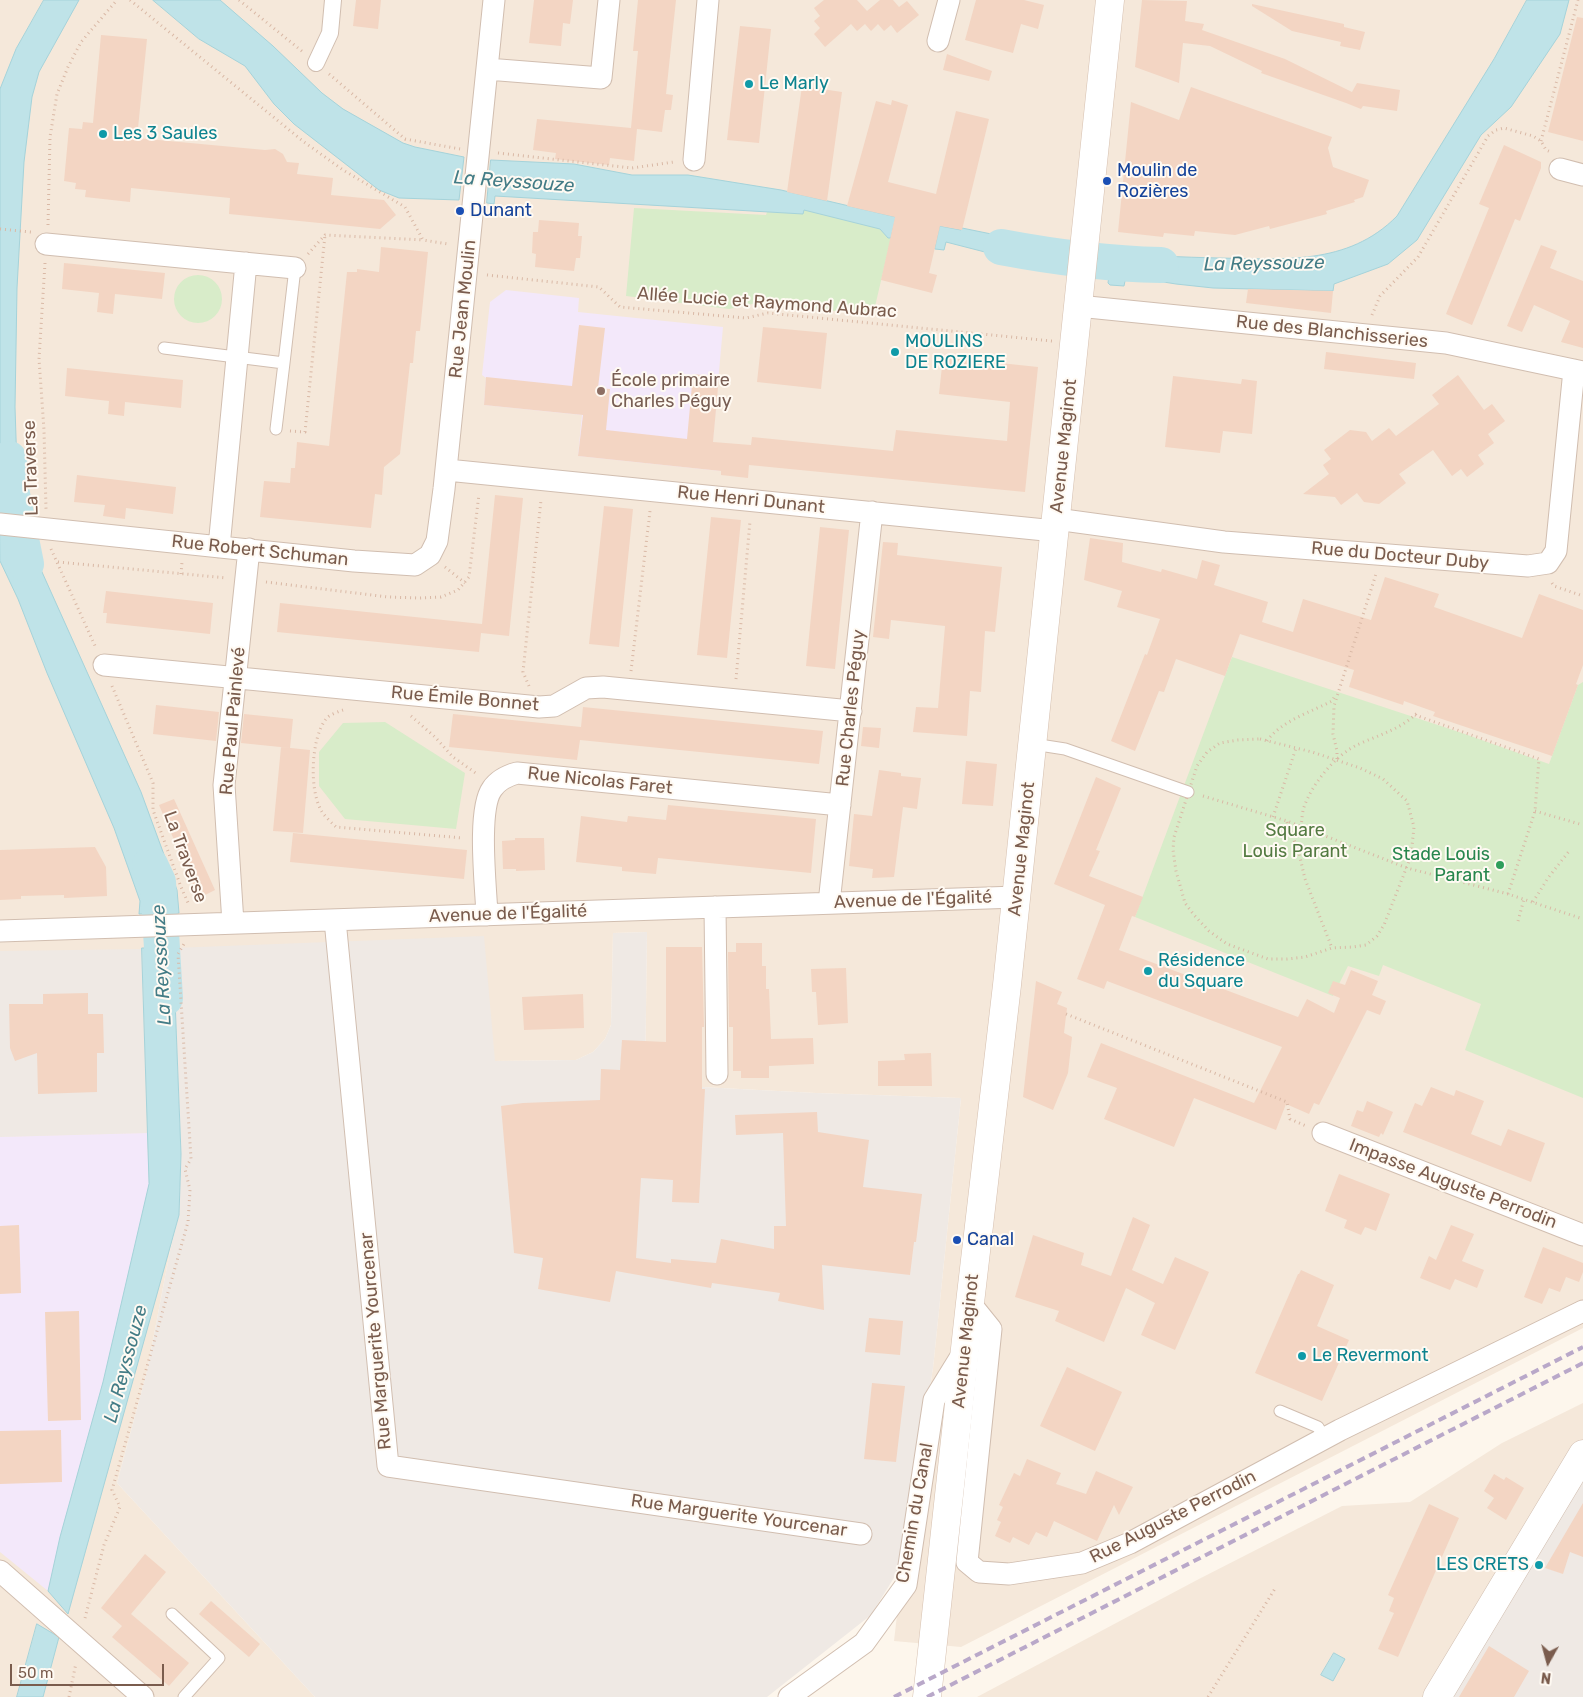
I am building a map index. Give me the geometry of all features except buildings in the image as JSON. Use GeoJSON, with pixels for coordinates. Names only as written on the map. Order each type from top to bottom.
{"type":"FeatureCollection","features":[{"type":"Feature","properties":{"kind":"main road","name":"Avenue Maginot"},"geometry":{"type":"LineString","coordinates":[[928,1697],[970,1303],[1017,897],[1110,0]]}},
{"type":"Feature","properties":{"kind":"main road"},"geometry":{"type":"LineString","coordinates":[[1437,1697],[1583,1454]]}},
{"type":"Feature","properties":{"kind":"street"},"geometry":{"type":"LineString","coordinates":[[316,62],[330,33],[333,0]]}},
{"type":"Feature","properties":{"kind":"street","name":"Rue Jean Moulin"},"geometry":{"type":"LineString","coordinates":[[446,470],[494,0]]}},
{"type":"Feature","properties":{"kind":"street"},"geometry":{"type":"LineString","coordinates":[[487,69],[601,78],[609,0]]}},
{"type":"Feature","properties":{"kind":"street"},"geometry":{"type":"LineString","coordinates":[[694,160],[708,0]]}},
{"type":"Feature","properties":{"kind":"street"},"geometry":{"type":"LineString","coordinates":[[938,41],[949,0]]}},
{"type":"Feature","properties":{"kind":"street"},"geometry":{"type":"LineString","coordinates":[[1560,169],[1583,175]]}},
{"type":"Feature","properties":{"kind":"street"},"geometry":{"type":"LineString","coordinates":[[40,238],[295,268]]}},
{"type":"Feature","properties":{"kind":"street"},"geometry":{"type":"LineString","coordinates":[[220,547],[246,263]]}},
{"type":"Feature","properties":{"kind":"street","name":"Rue des Blanchisseries"},"geometry":{"type":"LineString","coordinates":[[1079,299],[1446,343],[1578,371]]}},
{"type":"Feature","properties":{"kind":"street"},"geometry":{"type":"LineString","coordinates":[[1542,564],[1548,563],[1556,551],[1578,371]]}},
{"type":"Feature","properties":{"kind":"street"},"geometry":{"type":"LineString","coordinates":[[430,555],[437,541],[446,470]]}},
{"type":"Feature","properties":{"kind":"street","name":"Rue Henri Dunant"},"geometry":{"type":"LineString","coordinates":[[446,470],[872,512],[1055,525]]}},
{"type":"Feature","properties":{"kind":"street","name":"Rue Charles Péguy"},"geometry":{"type":"LineString","coordinates":[[829,903],[872,512]]}},
{"type":"Feature","properties":{"kind":"street","name":"Rue Robert Schuman"},"geometry":{"type":"LineString","coordinates":[[0,524],[354,561],[415,564],[430,555]]}},
{"type":"Feature","properties":{"kind":"street","name":"Rue du Docteur Duby"},"geometry":{"type":"LineString","coordinates":[[1055,525],[1224,542],[1528,566],[1542,564]]}},
{"type":"Feature","properties":{"kind":"street","name":"Rue Paul Painlevé"},"geometry":{"type":"LineString","coordinates":[[233,923],[224,785],[249,549]]}},
{"type":"Feature","properties":{"kind":"street","name":"Rue Émile Bonnet"},"geometry":{"type":"LineString","coordinates":[[104,665],[539,707],[554,706],[586,688],[603,687],[851,711]]}},
{"type":"Feature","properties":{"kind":"street","name":"Rue Nicolas Faret"},"geometry":{"type":"LineString","coordinates":[[494,787],[502,778],[517,772],[840,805]]}},
{"type":"Feature","properties":{"kind":"street"},"geometry":{"type":"LineString","coordinates":[[487,915],[484,817],[490,791],[494,787]]}},
{"type":"Feature","properties":{"kind":"street","name":"Avenue de l'Égalité"},"geometry":{"type":"LineString","coordinates":[[0,931],[1017,897]]}},
{"type":"Feature","properties":{"kind":"street"},"geometry":{"type":"LineString","coordinates":[[714,907],[717,1074]]}},
{"type":"Feature","properties":{"kind":"street","name":"Rue Marguerite Yourcenar"},"geometry":{"type":"LineString","coordinates":[[335,920],[388,1466],[861,1534]]}},
{"type":"Feature","properties":{"kind":"street","name":"Impasse Auguste Perrodin"},"geometry":{"type":"LineString","coordinates":[[1323,1133],[1583,1235]]}},
{"type":"Feature","properties":{"kind":"street","name":"Rue Auguste Perrodin"},"geometry":{"type":"LineString","coordinates":[[970,1303],[991,1329],[967,1562],[979,1572],[1009,1574],[1082,1563],[1130,1543],[1324,1438],[1583,1311]]}},
{"type":"Feature","properties":{"kind":"street","name":"Chemin du Canal"},"geometry":{"type":"LineString","coordinates":[[789,1697],[864,1644],[906,1586],[934,1400],[965,1348]]}},
{"type":"Feature","properties":{"kind":"street"},"geometry":{"type":"LineString","coordinates":[[0,1571],[143,1697]]}},
{"type":"Feature","properties":{"kind":"lane"},"geometry":{"type":"LineString","coordinates":[[276,429],[295,268]]}},
{"type":"Feature","properties":{"kind":"lane"},"geometry":{"type":"LineString","coordinates":[[164,348],[284,363]]}},
{"type":"Feature","properties":{"kind":"lane"},"geometry":{"type":"LineString","coordinates":[[1033,744],[1064,749],[1188,792]]}},
{"type":"Feature","properties":{"kind":"lane"},"geometry":{"type":"LineString","coordinates":[[1280,1411],[1318,1427],[1324,1438]]}},
{"type":"Feature","properties":{"kind":"lane"},"geometry":{"type":"LineString","coordinates":[[172,1614],[219,1658],[184,1697]]}},
{"type":"Feature","properties":{"kind":"path","name":"La Traverse"},"geometry":{"type":"LineString","coordinates":[[117,0],[82,42],[68,67],[58,94],[50,137],[48,220],[40,238],[38,359],[44,430],[47,541],[79,606],[154,783],[153,810],[181,887],[191,908],[191,925]]}},
{"type":"Feature","properties":{"kind":"path"},"geometry":{"type":"LineString","coordinates":[[130,0],[304,142],[343,170],[405,207],[423,240]]}},
{"type":"Feature","properties":{"kind":"path"},"geometry":{"type":"LineString","coordinates":[[238,0],[316,62],[405,139],[478,152],[516,154],[632,168],[694,160]]}},
{"type":"Feature","properties":{"kind":"path"},"geometry":{"type":"LineString","coordinates":[[1541,141],[1578,0]]}},
{"type":"Feature","properties":{"kind":"path"},"geometry":{"type":"LineString","coordinates":[[1368,335],[1372,312],[1380,296],[1418,257],[1488,136],[1496,130],[1504,128],[1533,136],[1541,141],[1546,150],[1564,156],[1560,169]]}},
{"type":"Feature","properties":{"kind":"path"},"geometry":{"type":"LineString","coordinates":[[0,229],[40,238]]}},
{"type":"Feature","properties":{"kind":"path"},"geometry":{"type":"LineString","coordinates":[[295,268],[325,235],[423,240],[469,247]]}},
{"type":"Feature","properties":{"kind":"path","name":"Allée Lucie et Raymond Aubrac"},"geometry":{"type":"LineString","coordinates":[[466,272],[599,287],[620,307],[746,318],[768,313],[1075,343]]}},
{"type":"Feature","properties":{"kind":"path"},"geometry":{"type":"LineString","coordinates":[[539,707],[523,672],[544,479]]}},
{"type":"Feature","properties":{"kind":"path"},"geometry":{"type":"LineString","coordinates":[[630,690],[630,664],[652,490]]}},
{"type":"Feature","properties":{"kind":"path"},"geometry":{"type":"LineString","coordinates":[[734,700],[752,500]]}},
{"type":"Feature","properties":{"kind":"path"},"geometry":{"type":"LineString","coordinates":[[1337,759],[1332,720],[1338,692],[1383,554]]}},
{"type":"Feature","properties":{"kind":"path"},"geometry":{"type":"LineString","coordinates":[[430,555],[465,583]]}},
{"type":"Feature","properties":{"kind":"path"},"geometry":{"type":"LineString","coordinates":[[1542,564],[1554,586],[1583,596]]}},
{"type":"Feature","properties":{"kind":"path"},"geometry":{"type":"LineString","coordinates":[[1267,741],[1290,722],[1332,701],[1338,692]]}},
{"type":"Feature","properties":{"kind":"path"},"geometry":{"type":"LineString","coordinates":[[350,706],[327,718],[317,737],[314,790],[321,810],[336,827],[484,839]]}},
{"type":"Feature","properties":{"kind":"path"},"geometry":{"type":"LineString","coordinates":[[405,711],[453,757],[494,787]]}},
{"type":"Feature","properties":{"kind":"path"},"geometry":{"type":"LineString","coordinates":[[1301,826],[1304,807],[1318,782],[1344,752],[1410,721],[1419,711]]}},
{"type":"Feature","properties":{"kind":"path"},"geometry":{"type":"LineString","coordinates":[[1415,716],[1539,759],[1535,811],[1508,894]]}},
{"type":"Feature","properties":{"kind":"path"},"geometry":{"type":"LineString","coordinates":[[1238,740],[1267,741],[1337,759],[1383,779],[1407,801],[1414,827],[1411,856],[1384,925],[1377,936],[1366,945],[1354,948],[1332,948],[1305,957],[1268,959],[1227,944],[1209,931],[1194,916],[1185,903],[1173,850],[1174,837],[1197,766],[1207,752],[1220,743],[1238,740]]}},
{"type":"Feature","properties":{"kind":"path"},"geometry":{"type":"LineString","coordinates":[[1273,817],[1296,748]]}},
{"type":"Feature","properties":{"kind":"path"},"geometry":{"type":"LineString","coordinates":[[1188,792],[1287,821],[1407,868],[1508,894],[1583,919]]}},
{"type":"Feature","properties":{"kind":"path"},"geometry":{"type":"LineString","coordinates":[[1535,811],[1583,826]]}},
{"type":"Feature","properties":{"kind":"path"},"geometry":{"type":"LineString","coordinates":[[1287,821],[1299,853],[1305,879],[1332,948]]}},
{"type":"Feature","properties":{"kind":"path"},"geometry":{"type":"LineString","coordinates":[[1533,902],[1548,878],[1570,850]]}},
{"type":"Feature","properties":{"kind":"path"},"geometry":{"type":"LineString","coordinates":[[1518,921],[1524,899]]}},
{"type":"Feature","properties":{"kind":"path"},"geometry":{"type":"LineString","coordinates":[[69,1697],[80,1640],[104,1545],[120,1507],[112,1490],[188,1222],[190,1190],[185,1169],[191,1159],[178,954],[184,946],[191,925]]}},
{"type":"Feature","properties":{"kind":"path"},"geometry":{"type":"LineString","coordinates":[[1066,1014],[1288,1102],[1290,1119],[1323,1133]]}},
{"type":"Feature","properties":{"kind":"path"},"geometry":{"type":"LineString","coordinates":[[1208,1697],[1276,1587]]}},
{"type":"Feature","properties":{"kind":"shaded area"},"geometry":{"type":"Polygon","coordinates":[[[0,0],[1583,0],[1583,1328],[961,1647],[894,1641],[903,1563],[933,1368],[961,1098],[645,1084],[647,932],[613,933],[611,1025],[605,1039],[593,1052],[576,1060],[495,1061],[173,948],[179,1215],[170,1251],[147,1371],[117,1483],[315,1697],[0,1697],[0,0]]]}},
{"type":"Feature","properties":{"kind":"shaded area","name":"École primaire Charles Péguy"},"geometry":{"type":"Polygon","coordinates":[[[506,290],[579,298],[578,312],[723,327],[713,438],[707,437],[721,471],[578,456],[582,415],[484,405],[486,378],[482,375],[490,302],[506,290]]]}},
{"type":"Feature","properties":{"kind":"shaded area"},"geometry":{"type":"Polygon","coordinates":[[[647,932],[645,1084],[961,1098],[933,1368],[903,1563],[871,1615],[767,1697],[315,1697],[117,1483],[147,1371],[170,1251],[179,1215],[181,1154],[173,948],[484,936],[495,1061],[576,1060],[593,1052],[605,1039],[611,1025],[613,933],[647,932]]]}},
{"type":"Feature","properties":{"kind":"shaded area"},"geometry":{"type":"Polygon","coordinates":[[[142,949],[147,1133],[0,1137],[0,951],[142,949]]]}},
{"type":"Feature","properties":{"kind":"shaded area"},"geometry":{"type":"Polygon","coordinates":[[[147,1133],[149,1184],[103,1382],[60,1537],[48,1591],[0,1552],[0,1137],[147,1133]]]}},
{"type":"Feature","properties":{"kind":"shaded area"},"geometry":{"type":"Polygon","coordinates":[[[1583,1403],[1583,1474],[1440,1697],[977,1697],[1197,1580],[1342,1506],[1410,1502],[1502,1443],[1583,1403]]]}},
{"type":"Feature","properties":{"kind":"shaded area"},"geometry":{"type":"Polygon","coordinates":[[[1583,1474],[1583,1697],[1440,1697],[1583,1474]]]}},
{"type":"Feature","properties":{"kind":"green space"},"geometry":{"type":"Polygon","coordinates":[[[634,208],[766,215],[767,212],[803,214],[804,210],[880,229],[888,238],[891,238],[873,315],[757,303],[729,309],[626,296],[634,208]]]}},
{"type":"Feature","properties":{"kind":"green space"},"geometry":{"type":"Polygon","coordinates":[[[193,275],[203,275],[215,282],[222,294],[222,304],[215,316],[203,323],[193,323],[185,319],[178,312],[174,304],[174,294],[178,286],[185,279],[193,275]]]}},
{"type":"Feature","properties":{"kind":"green space","name":"Square Louis Parant"},"geometry":{"type":"Polygon","coordinates":[[[1232,657],[1462,733],[1549,764],[1578,685],[1583,682],[1583,1098],[1465,1050],[1481,1004],[1383,965],[1379,976],[1348,966],[1333,996],[1135,917],[1232,657]]]}},
{"type":"Feature","properties":{"kind":"green space"},"geometry":{"type":"Polygon","coordinates":[[[385,722],[465,773],[456,829],[345,819],[319,786],[319,752],[343,723],[385,722]]]}},
{"type":"Feature","properties":{"kind":"water"},"geometry":{"type":"Polygon","coordinates":[[[44,0],[79,0],[39,72],[32,97],[24,162],[17,288],[15,407],[17,468],[23,510],[0,507],[0,89],[16,49],[44,0]]]}},
{"type":"Feature","properties":{"kind":"water"},"geometry":{"type":"Polygon","coordinates":[[[153,0],[220,0],[273,46],[322,93],[343,109],[403,143],[464,157],[459,200],[399,198],[379,190],[294,124],[274,104],[245,66],[199,39],[153,0]]]}},
{"type":"Feature","properties":{"kind":"water"},"geometry":{"type":"Polygon","coordinates":[[[1527,0],[1569,0],[1560,34],[1511,107],[1481,135],[1417,240],[1388,264],[1334,284],[1333,291],[1213,288],[1126,276],[1124,286],[1110,285],[1108,283],[1112,252],[1191,257],[1290,258],[1336,252],[1357,244],[1378,232],[1397,216],[1494,59],[1527,0]]]}},
{"type":"Feature","properties":{"kind":"water"},"geometry":{"type":"Polygon","coordinates":[[[491,160],[574,164],[632,175],[688,175],[781,190],[896,217],[891,238],[888,238],[880,229],[804,210],[803,214],[495,196],[494,204],[487,203],[491,160]]]}},
{"type":"Feature","properties":{"kind":"water"},"geometry":{"type":"Polygon","coordinates":[[[940,226],[961,230],[962,228],[1050,246],[1047,268],[946,242],[944,250],[935,249],[940,226]]]}},
{"type":"Feature","properties":{"kind":"water"},"geometry":{"type":"Polygon","coordinates":[[[0,534],[30,536],[33,552],[141,792],[177,890],[179,913],[139,914],[140,901],[114,828],[47,673],[18,599],[0,561],[0,534]]]}},
{"type":"Feature","properties":{"kind":"water"},"geometry":{"type":"Polygon","coordinates":[[[142,948],[173,948],[181,1154],[179,1215],[68,1614],[48,1591],[60,1537],[103,1382],[149,1184],[142,948]]]}},
{"type":"Feature","properties":{"kind":"water"},"geometry":{"type":"Polygon","coordinates":[[[37,1624],[59,1637],[43,1697],[17,1697],[37,1624]]]}},
{"type":"Feature","properties":{"kind":"water"},"geometry":{"type":"Polygon","coordinates":[[[1334,1653],[1345,1659],[1333,1681],[1321,1675],[1334,1653]]]}},
{"type":"Feature","properties":{"kind":"waterway","name":"La Reyssouze"},"geometry":{"type":"LineString","coordinates":[[1001,247],[1081,259],[1161,265]]}},
{"type":"Feature","properties":{"kind":"waterway","name":"La Reyssouze"},"geometry":{"type":"LineString","coordinates":[[9,459],[10,484],[26,564]]}},
{"type":"Feature","properties":{"kind":"waterway","name":"La Reyssouze"},"geometry":{"type":"LineString","coordinates":[[150,865],[158,882],[165,998]]}},
{"type":"Feature","properties":{"kind":"railway"},"geometry":{"type":"LineString","coordinates":[[894,1697],[1583,1347]]}},
{"type":"Feature","properties":{"kind":"railway"},"geometry":{"type":"LineString","coordinates":[[927,1697],[1583,1363]]}},
{"type":"Feature","properties":{"kind":"place","name":"Le Marly"},"geometry":{"type":"Point","coordinates":[749,84]}},
{"type":"Feature","properties":{"kind":"place","name":"Les 3 Saules"},"geometry":{"type":"Point","coordinates":[103,134]}},
{"type":"Feature","properties":{"kind":"place","name":"Moulin de Rozières"},"geometry":{"type":"Point","coordinates":[1107,181]}},
{"type":"Feature","properties":{"kind":"place","name":"Dunant"},"geometry":{"type":"Point","coordinates":[460,211]}},
{"type":"Feature","properties":{"kind":"place","name":"MOULINS DE ROZIERE"},"geometry":{"type":"Point","coordinates":[895,352]}},
{"type":"Feature","properties":{"kind":"place","name":"École primaire Charles Péguy"},"geometry":{"type":"Point","coordinates":[601,391]}},
{"type":"Feature","properties":{"kind":"place","name":"Stade Louis Parant"},"geometry":{"type":"Point","coordinates":[1500,865]}},
{"type":"Feature","properties":{"kind":"place","name":"Résidence du Square"},"geometry":{"type":"Point","coordinates":[1148,971]}},
{"type":"Feature","properties":{"kind":"place","name":"Canal"},"geometry":{"type":"Point","coordinates":[957,1240]}},
{"type":"Feature","properties":{"kind":"place","name":"Le Revermont"},"geometry":{"type":"Point","coordinates":[1302,1356]}},
{"type":"Feature","properties":{"kind":"place","name":"LES CRETS"},"geometry":{"type":"Point","coordinates":[1539,1565]}}]}
